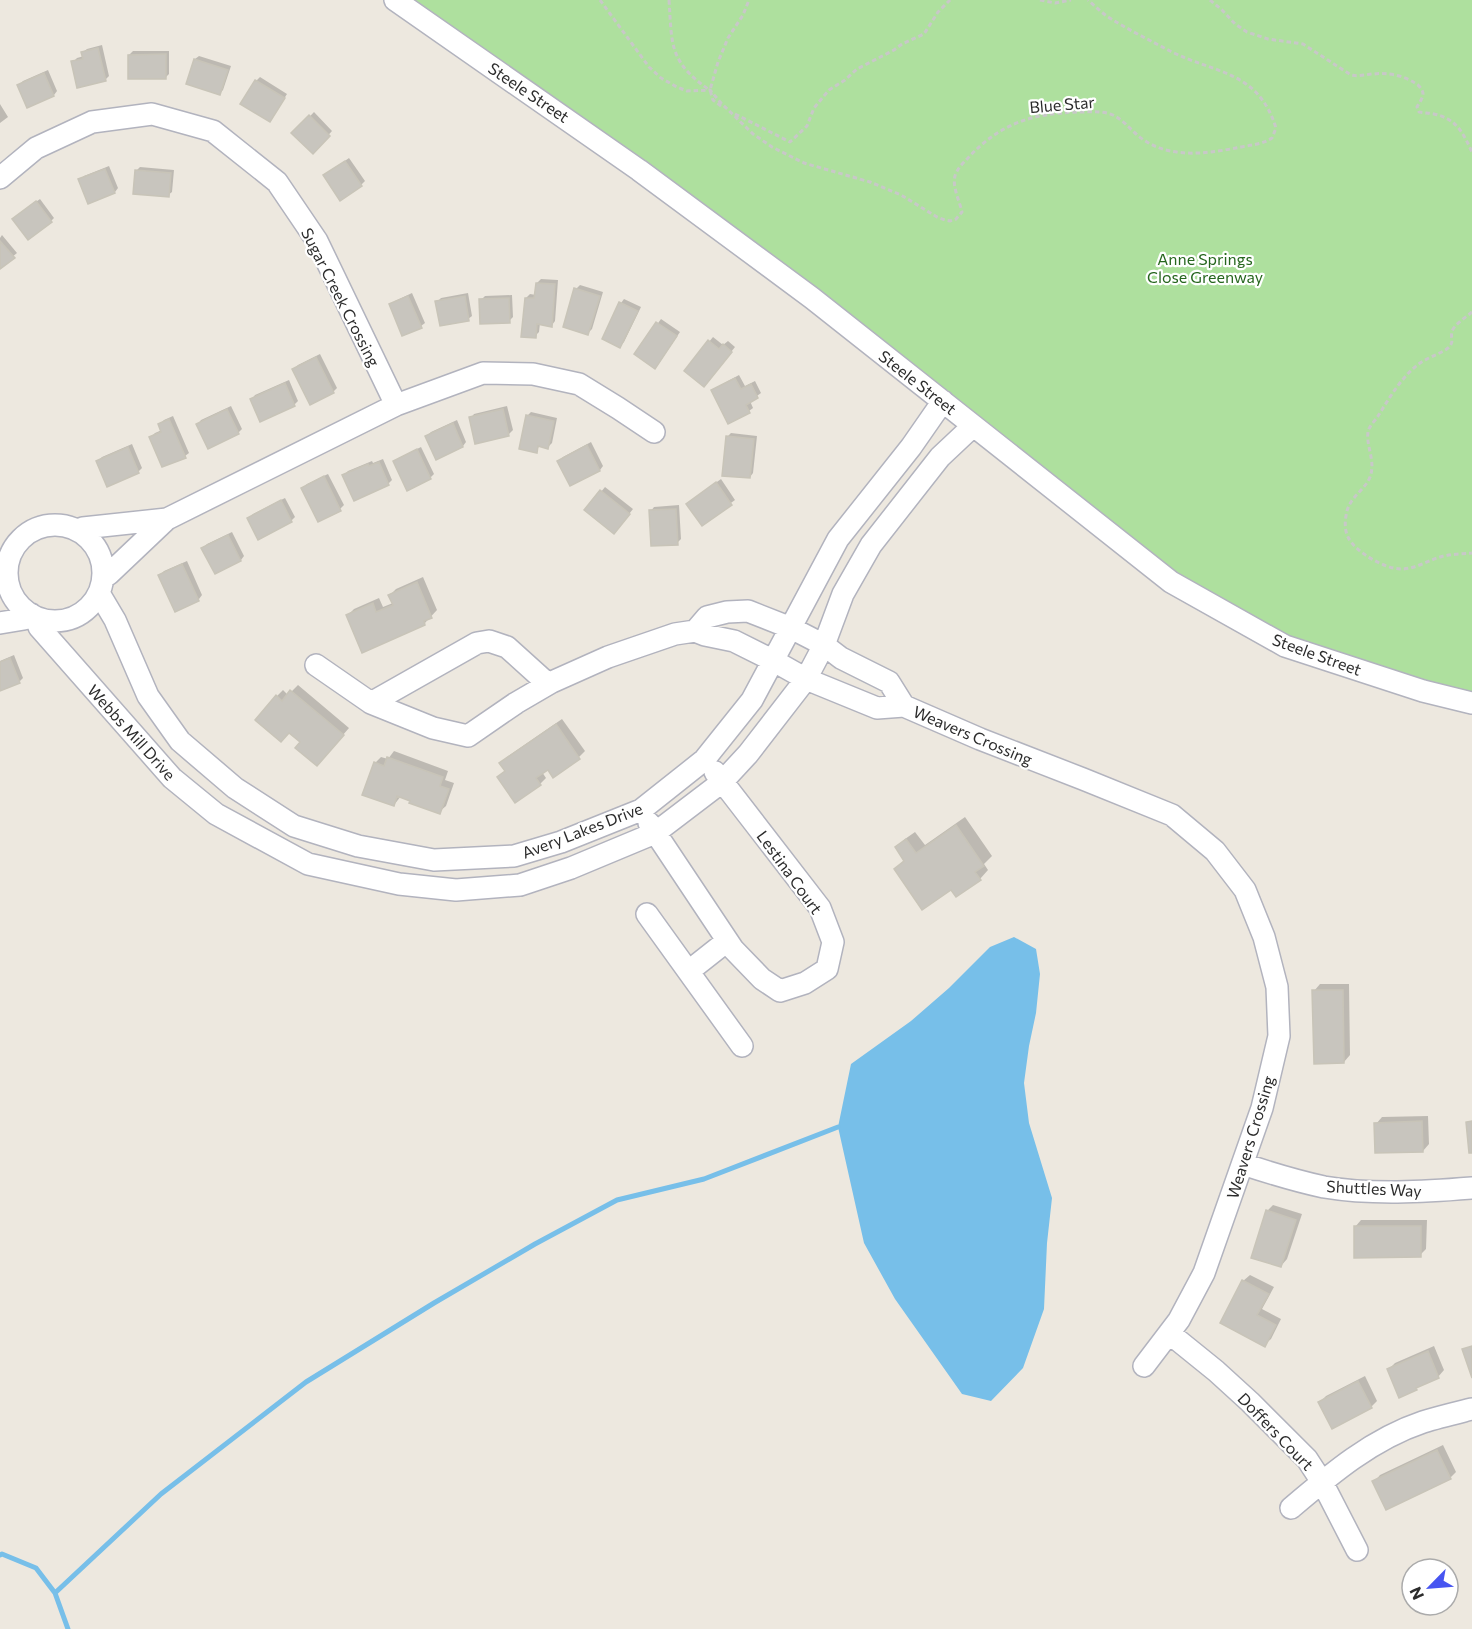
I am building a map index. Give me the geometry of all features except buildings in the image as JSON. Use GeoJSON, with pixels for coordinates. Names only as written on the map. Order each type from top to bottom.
{"type":"FeatureCollection","features":[{"type":"Feature","properties":{"kind":"street","name":"Steele Street"},"geometry":{"type":"LineString","coordinates":[[395,0],[639,170],[812,298],[1171,582],[1285,646],[1423,691],[1472,703]]}},
{"type":"Feature","properties":{"kind":"street","name":"Sugar Creek Crossing"},"geometry":{"type":"LineString","coordinates":[[0,178],[36,148],[92,122],[152,114],[213,131],[277,182],[317,241],[396,405]]}},
{"type":"Feature","properties":{"kind":"street"},"geometry":{"type":"LineString","coordinates":[[101,585],[103,567],[99,552],[90,539],[78,530],[63,525],[48,525],[33,529],[20,539],[10,553],[3,575],[15,601],[34,616],[43,620],[59,621],[75,617],[88,609],[109,573],[167,519],[396,405],[483,373],[532,374],[579,384],[654,432]]}},
{"type":"Feature","properties":{"kind":"street","name":"Avery Lakes Drive"},"geometry":{"type":"LineString","coordinates":[[101,585],[148,696],[180,741],[235,788],[294,826],[358,846],[434,860],[514,856],[561,842],[641,810],[704,760],[752,700],[838,539],[943,401]]}},
{"type":"Feature","properties":{"kind":"street","name":"Avery Lakes Drive"},"geometry":{"type":"LineString","coordinates":[[655,833],[722,782],[748,754],[806,679],[825,645],[843,594],[871,545],[940,457],[974,426]]}},
{"type":"Feature","properties":{"kind":"street"},"geometry":{"type":"LineString","coordinates":[[78,530],[167,519]]}},
{"type":"Feature","properties":{"kind":"street","name":"Weavers Crossing"},"geometry":{"type":"LineString","coordinates":[[904,706],[889,682],[841,658],[825,645],[791,628],[748,611],[727,612],[707,617],[694,631],[734,641],[774,660],[806,679],[877,708],[904,706],[980,740],[1172,815],[1215,851],[1245,890],[1264,937],[1277,987],[1279,1036],[1262,1108],[1204,1273],[1179,1320],[1144,1366]]}},
{"type":"Feature","properties":{"kind":"street"},"geometry":{"type":"LineString","coordinates":[[0,623],[24,620],[34,616]]}},
{"type":"Feature","properties":{"kind":"street","name":"Webbs Mill Drive"},"geometry":{"type":"LineString","coordinates":[[34,616],[39,627],[172,778],[216,814],[308,864],[399,884],[434,888],[456,890],[520,885],[571,868],[655,833]]}},
{"type":"Feature","properties":{"kind":"street"},"geometry":{"type":"LineString","coordinates":[[316,664],[371,703],[433,728],[468,736],[548,684],[608,657],[675,634],[694,631]]}},
{"type":"Feature","properties":{"kind":"street"},"geometry":{"type":"LineString","coordinates":[[371,703],[477,643],[489,641],[507,646],[548,684]]}},
{"type":"Feature","properties":{"kind":"street"},"geometry":{"type":"LineString","coordinates":[[704,760],[722,782]]}},
{"type":"Feature","properties":{"kind":"street","name":"Lestina Court"},"geometry":{"type":"LineString","coordinates":[[641,810],[733,949],[762,979],[780,991],[805,983],[826,969],[833,942],[820,909],[722,782]]}},
{"type":"Feature","properties":{"kind":"street"},"geometry":{"type":"LineString","coordinates":[[434,860],[434,888]]}},
{"type":"Feature","properties":{"kind":"street"},"geometry":{"type":"LineString","coordinates":[[647,914],[742,1046]]}},
{"type":"Feature","properties":{"kind":"street"},"geometry":{"type":"LineString","coordinates":[[688,971],[727,941]]}},
{"type":"Feature","properties":{"kind":"street","name":"Shuttles Way"},"geometry":{"type":"LineString","coordinates":[[1243,1164],[1325,1187],[1370,1191],[1472,1188]]}},
{"type":"Feature","properties":{"kind":"street","name":"Doffers Court"},"geometry":{"type":"LineString","coordinates":[[1169,1333],[1250,1402],[1307,1459],[1323,1482],[1357,1550]]}},
{"type":"Feature","properties":{"kind":"street"},"geometry":{"type":"LineString","coordinates":[[1291,1508],[1343,1464],[1378,1442],[1421,1423],[1472,1409]]}},
{"type":"Feature","properties":{"kind":"path"},"geometry":{"type":"LineString","coordinates":[[600,0],[649,67],[661,78],[687,91],[710,90],[728,38],[743,15],[749,0]]}},
{"type":"Feature","properties":{"kind":"path","name":"Blue Star"},"geometry":{"type":"LineString","coordinates":[[669,0],[672,40],[675,53],[684,68],[710,90],[727,110],[753,134],[772,147],[804,163],[870,182],[901,195],[937,217],[950,221],[959,217],[962,212],[954,182],[959,168],[986,141],[1023,120],[1036,116],[1106,113],[1124,121],[1146,142],[1174,152],[1198,153],[1227,150],[1258,144],[1272,138],[1275,134],[1274,120],[1264,102],[1249,85],[1237,77],[1172,52],[1112,20],[1088,0]]}},
{"type":"Feature","properties":{"kind":"path"},"geometry":{"type":"LineString","coordinates":[[727,110],[790,142],[807,126],[814,108],[830,90],[857,69],[924,34],[938,12],[950,0]]}},
{"type":"Feature","properties":{"kind":"path"},"geometry":{"type":"LineString","coordinates":[[1040,0],[1055,3],[1071,0]]}},
{"type":"Feature","properties":{"kind":"path"},"geometry":{"type":"LineString","coordinates":[[1210,0],[1247,32],[1268,39],[1303,44],[1351,75],[1388,74],[1406,78],[1415,83],[1423,92],[1417,107],[1419,112],[1437,115],[1456,125],[1467,139],[1472,152]]}},
{"type":"Feature","properties":{"kind":"path"},"geometry":{"type":"LineString","coordinates":[[1472,312],[1455,327],[1452,332],[1453,341],[1449,347],[1420,362],[1398,385],[1370,427],[1368,437],[1372,461],[1371,474],[1367,483],[1350,503],[1345,522],[1347,537],[1357,549],[1383,565],[1394,568],[1415,567],[1445,556],[1472,553]]}},
{"type":"Feature","properties":{"kind":"green space","name":"Anne Springs Close Greenway"},"geometry":{"type":"Polygon","coordinates":[[[395,0],[1472,0],[1472,699],[1285,646],[1171,582],[1054,490],[395,0]]]}},
{"type":"Feature","properties":{"kind":"water"},"geometry":{"type":"Polygon","coordinates":[[[1014,937],[1036,949],[1040,974],[1024,1083],[1029,1123],[1052,1198],[1044,1309],[1023,1368],[991,1401],[962,1394],[895,1299],[864,1243],[838,1127],[851,1064],[911,1021],[949,988],[990,947],[1014,937]]]}},
{"type":"Feature","properties":{"kind":"waterway"},"geometry":{"type":"LineString","coordinates":[[55,1593],[161,1494],[306,1382],[434,1303],[535,1244],[617,1200],[704,1179],[838,1127]]}},
{"type":"Feature","properties":{"kind":"waterway"},"geometry":{"type":"LineString","coordinates":[[0,1555],[36,1568],[55,1593],[68,1629]]}}]}
